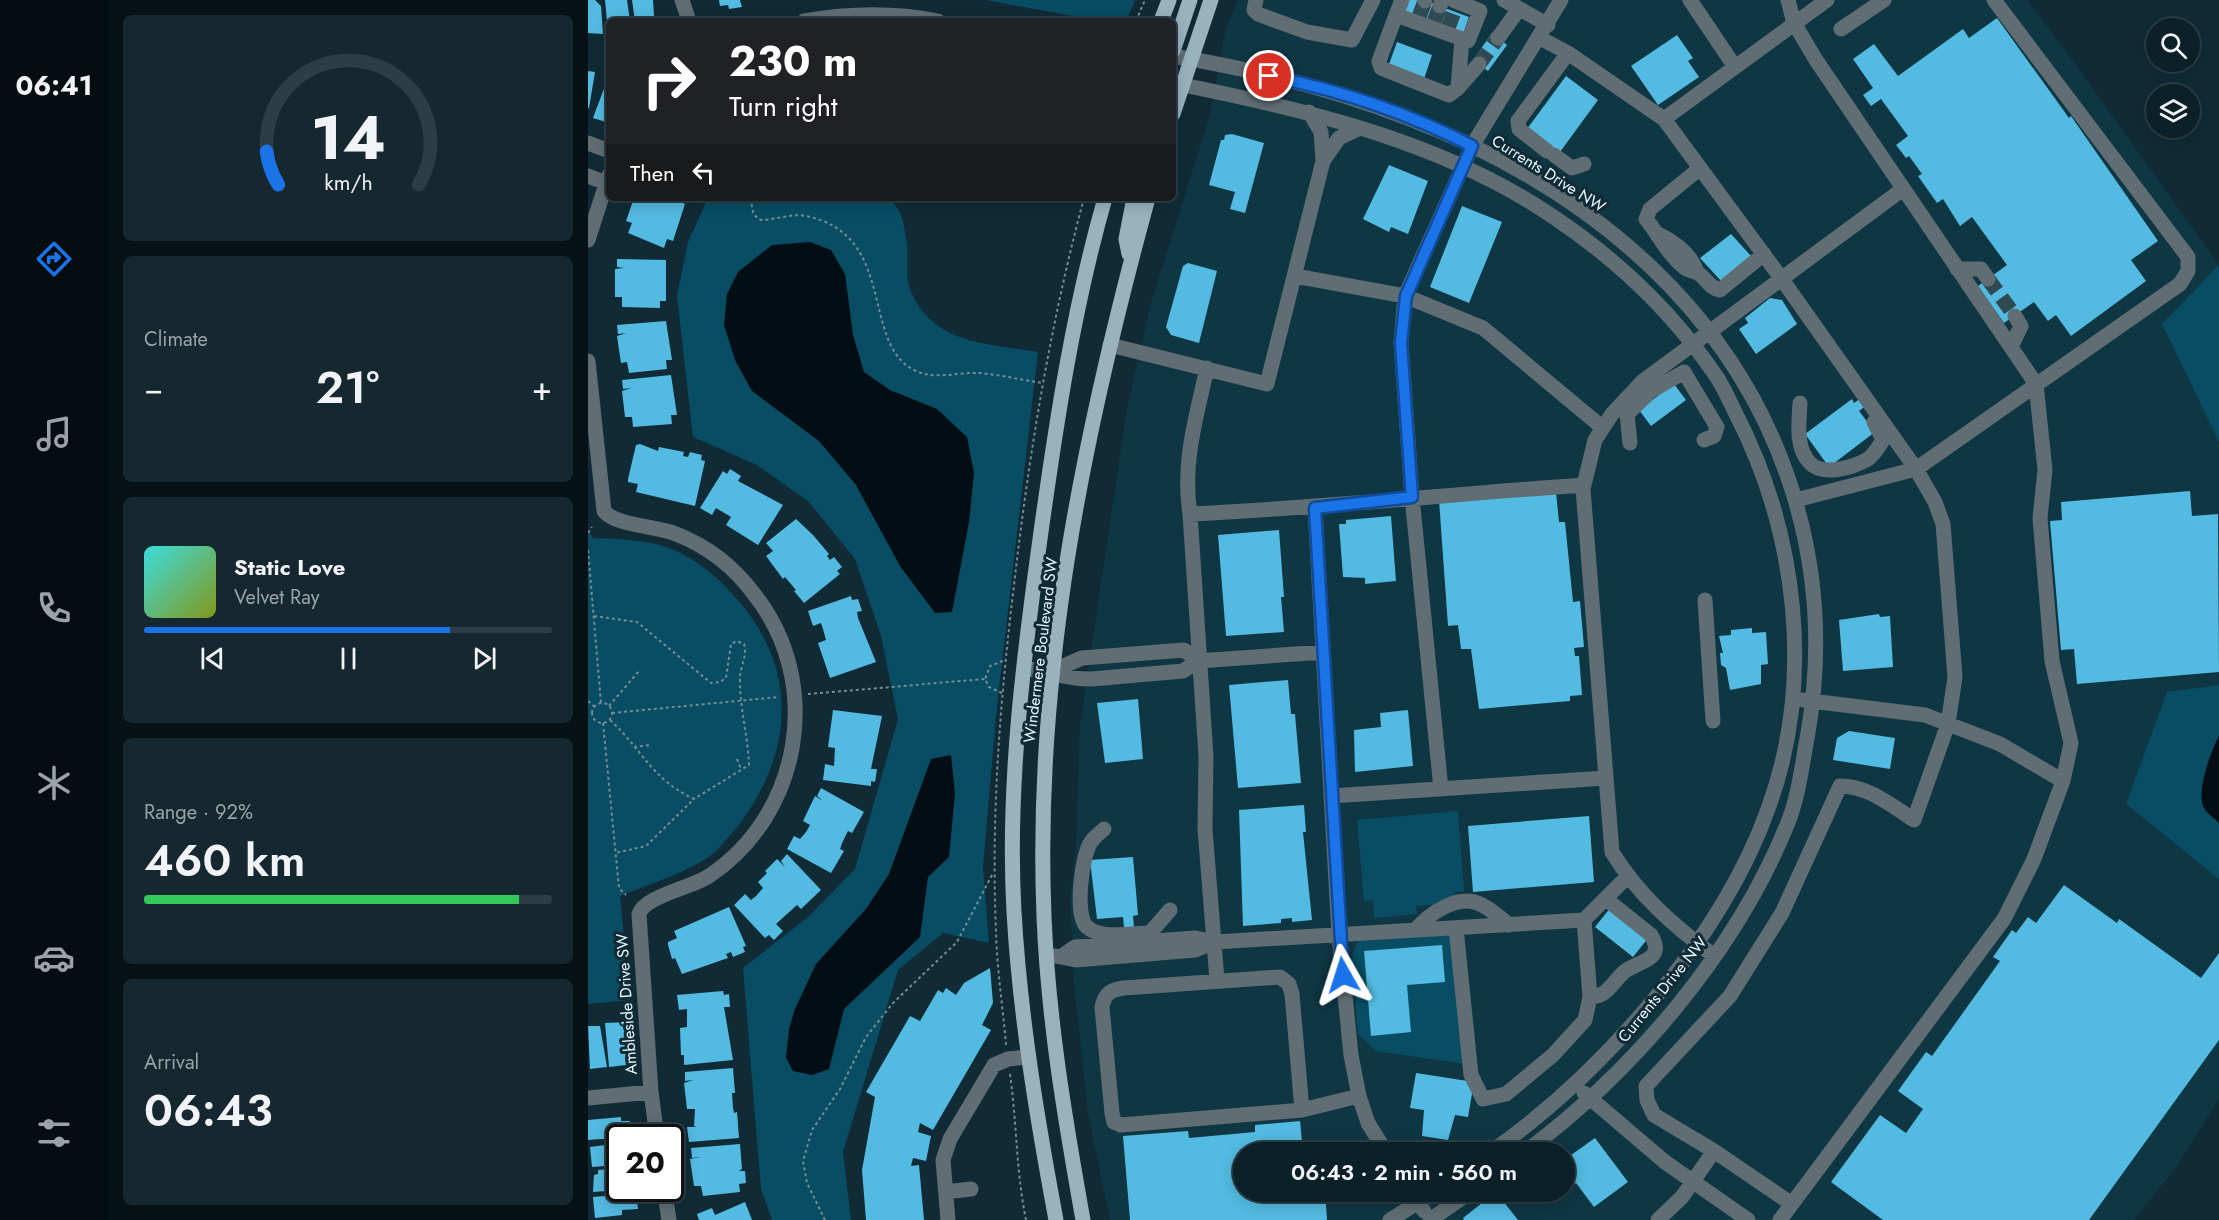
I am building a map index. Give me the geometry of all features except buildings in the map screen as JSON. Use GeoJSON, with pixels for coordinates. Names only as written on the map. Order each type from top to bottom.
{"type":"FeatureCollection","features":[{"type":"Feature","properties":{"kind":"main road"},"geometry":{"type":"LineString","coordinates":[[1162,18],[1168,0]]}},
{"type":"Feature","properties":{"kind":"main road"},"geometry":{"type":"LineString","coordinates":[[1176,42],[1190,0]]}},
{"type":"Feature","properties":{"kind":"main road"},"geometry":{"type":"LineString","coordinates":[[1178,84],[1211,0]]}},
{"type":"Feature","properties":{"kind":"main road","name":"Windermere Boulevard SW"},"geometry":{"type":"LineString","coordinates":[[1056,1220],[1027,1056],[1014,912],[1013,862],[1018,734],[1033,590],[1061,395],[1075,312],[1104,201]]}},
{"type":"Feature","properties":{"kind":"main road"},"geometry":{"type":"LineString","coordinates":[[1130,263],[1126,238],[1133,201]]}},
{"type":"Feature","properties":{"kind":"main road","name":"Windermere Boulevard SW"},"geometry":{"type":"LineString","coordinates":[[1083,1220],[1054,1052],[1054,956],[1042,850],[1047,723],[1052,671],[1077,501],[1110,345],[1147,201]]}},
{"type":"Feature","properties":{"kind":"street"},"geometry":{"type":"LineString","coordinates":[[682,0],[687,18]]}},
{"type":"Feature","properties":{"kind":"street"},"geometry":{"type":"LineString","coordinates":[[1256,0],[1254,10],[1257,14],[1307,32],[1352,40],[1374,0]]}},
{"type":"Feature","properties":{"kind":"street"},"geometry":{"type":"LineString","coordinates":[[1402,0],[1379,62],[1381,68],[1449,95],[1479,64]]}},
{"type":"Feature","properties":{"kind":"street"},"geometry":{"type":"LineString","coordinates":[[1504,0],[1518,9],[1568,53],[1664,119],[1764,254],[1916,469],[1935,502],[1943,524],[1955,677],[1948,724],[1914,820],[1877,795],[1850,786],[1840,786],[1782,913],[1730,996],[1646,1086],[1647,1100],[1654,1115],[1792,1204]]}},
{"type":"Feature","properties":{"kind":"street"},"geometry":{"type":"LineString","coordinates":[[1441,789],[1412,497],[1401,343],[1406,296],[1461,166],[1544,32],[1561,0]]}},
{"type":"Feature","properties":{"kind":"street"},"geometry":{"type":"LineString","coordinates":[[1690,0],[1735,67]]}},
{"type":"Feature","properties":{"kind":"street"},"geometry":{"type":"LineString","coordinates":[[1782,1219],[2004,919],[2034,859],[2063,780],[2071,743],[2052,661],[2040,518],[2045,470],[2036,384],[1816,60],[1794,23],[1788,0]]}},
{"type":"Feature","properties":{"kind":"street"},"geometry":{"type":"LineString","coordinates":[[1664,119],[1827,0]]}},
{"type":"Feature","properties":{"kind":"street"},"geometry":{"type":"LineString","coordinates":[[1841,29],[1884,0]]}},
{"type":"Feature","properties":{"kind":"street"},"geometry":{"type":"LineString","coordinates":[[1796,500],[1916,469],[2180,284],[2188,271],[2188,257],[1994,0]]}},
{"type":"Feature","properties":{"kind":"street"},"geometry":{"type":"LineString","coordinates":[[1396,15],[1433,25],[1468,41],[1482,5],[1449,4]]}},
{"type":"Feature","properties":{"kind":"street"},"geometry":{"type":"LineString","coordinates":[[1498,38],[1518,9]]}},
{"type":"Feature","properties":{"kind":"street"},"geometry":{"type":"LineString","coordinates":[[820,18],[835,15],[880,14],[913,18]]}},
{"type":"Feature","properties":{"kind":"street"},"geometry":{"type":"LineString","coordinates":[[1458,88],[1462,39]]}},
{"type":"Feature","properties":{"kind":"street"},"geometry":{"type":"LineString","coordinates":[[1568,53],[1518,121],[1519,129],[1572,168],[1584,164]]}},
{"type":"Feature","properties":{"kind":"street"},"geometry":{"type":"LineString","coordinates":[[1176,57],[1189,59]]}},
{"type":"Feature","properties":{"kind":"street","name":"Currents Drive NW"},"geometry":{"type":"LineString","coordinates":[[1189,59],[1339,93],[1396,112],[1472,146],[1571,204],[1623,243],[1669,285],[1709,330],[1743,378],[1770,429],[1792,483],[1811,571],[1816,633],[1813,702],[1798,790],[1788,822],[1762,881],[1714,956],[1650,1036],[1590,1099],[1538,1142]]}},
{"type":"Feature","properties":{"kind":"street","name":"Currents Drive NW"},"geometry":{"type":"LineString","coordinates":[[1178,84],[1309,112],[1360,128],[1461,166],[1507,187],[1556,218],[1643,290],[1692,344],[1716,376],[1756,452],[1775,507],[1788,565],[1795,657],[1779,769],[1769,808],[1745,865],[1696,943],[1641,1013],[1576,1084],[1504,1142]]}},
{"type":"Feature","properties":{"kind":"street"},"geometry":{"type":"LineString","coordinates":[[1110,345],[1267,384],[1323,161],[1321,132],[1309,112]]}},
{"type":"Feature","properties":{"kind":"street"},"geometry":{"type":"LineString","coordinates":[[1323,161],[1339,138],[1360,128]]}},
{"type":"Feature","properties":{"kind":"street"},"geometry":{"type":"LineString","coordinates":[[588,143],[606,150]]}},
{"type":"Feature","properties":{"kind":"street"},"geometry":{"type":"LineString","coordinates":[[1700,169],[1650,209],[1646,219],[1659,235],[1667,251],[1687,270],[1697,272],[1713,289],[1720,290],[1764,254]]}},
{"type":"Feature","properties":{"kind":"street"},"geometry":{"type":"LineString","coordinates":[[588,176],[606,179]]}},
{"type":"Feature","properties":{"kind":"street"},"geometry":{"type":"LineString","coordinates":[[588,240],[606,182]]}},
{"type":"Feature","properties":{"kind":"street"},"geometry":{"type":"LineString","coordinates":[[1714,956],[1647,902],[1612,852],[1584,485],[1595,441],[1612,414],[1642,381],[1903,189]]}},
{"type":"Feature","properties":{"kind":"street"},"geometry":{"type":"LineString","coordinates":[[1957,269],[1981,269],[1988,279]]}},
{"type":"Feature","properties":{"kind":"street"},"geometry":{"type":"LineString","coordinates":[[1295,276],[1406,296],[1483,328],[1603,428]]}},
{"type":"Feature","properties":{"kind":"street"},"geometry":{"type":"LineString","coordinates":[[2011,347],[2021,326],[2015,316]]}},
{"type":"Feature","properties":{"kind":"street","name":"Ambleside Drive SW"},"geometry":{"type":"LineString","coordinates":[[588,361],[604,511],[620,521],[677,534],[705,549],[729,566],[754,593],[777,630],[786,651],[796,695],[796,728],[789,767],[782,787],[761,825],[731,858],[714,872],[691,886],[648,901],[641,910],[638,929],[655,1124]]}},
{"type":"Feature","properties":{"kind":"street"},"geometry":{"type":"LineString","coordinates":[[1207,368],[1187,459],[1186,477],[1206,756],[1205,829],[1217,981]]}},
{"type":"Feature","properties":{"kind":"street"},"geometry":{"type":"LineString","coordinates":[[1630,443],[1627,414],[1651,391],[1684,372],[1717,427],[1714,436],[1704,440]]}},
{"type":"Feature","properties":{"kind":"street"},"geometry":{"type":"LineString","coordinates":[[1800,403],[1798,435],[1809,462],[1822,470],[1839,469],[1870,458],[1883,440],[1881,434],[1840,374]]}},
{"type":"Feature","properties":{"kind":"street"},"geometry":{"type":"LineString","coordinates":[[1190,514],[1315,508],[1412,497],[1584,485]]}},
{"type":"Feature","properties":{"kind":"street"},"geometry":{"type":"LineString","coordinates":[[1315,508],[1339,935],[1351,1055],[1359,1096],[1368,1123],[1380,1142]]}},
{"type":"Feature","properties":{"kind":"street"},"geometry":{"type":"LineString","coordinates":[[1705,600],[1713,721]]}},
{"type":"Feature","properties":{"kind":"street"},"geometry":{"type":"LineString","coordinates":[[1052,671],[1082,658],[1184,650],[1198,661]]}},
{"type":"Feature","properties":{"kind":"street"},"geometry":{"type":"LineString","coordinates":[[1024,668],[1052,671],[1079,680],[1183,671],[1198,661],[1323,652]]}},
{"type":"Feature","properties":{"kind":"street"},"geometry":{"type":"LineString","coordinates":[[1791,697],[1813,702],[1925,715],[2000,744],[2063,780]]}},
{"type":"Feature","properties":{"kind":"street"},"geometry":{"type":"LineString","coordinates":[[1331,796],[1606,778]]}},
{"type":"Feature","properties":{"kind":"street"},"geometry":{"type":"LineString","coordinates":[[1104,829],[1089,843],[1079,898],[1080,915],[1086,927],[1101,934],[1150,933],[1170,910]]}},
{"type":"Feature","properties":{"kind":"street"},"geometry":{"type":"LineString","coordinates":[[1054,956],[1076,960],[1195,950],[1215,942],[1584,920],[1628,877]]}},
{"type":"Feature","properties":{"kind":"street"},"geometry":{"type":"LineString","coordinates":[[1590,997],[1602,995],[1624,972],[1649,960],[1655,950],[1652,934],[1606,899]]}},
{"type":"Feature","properties":{"kind":"street"},"geometry":{"type":"LineString","coordinates":[[1415,930],[1428,916],[1444,906],[1469,903],[1480,903],[1509,925]]}},
{"type":"Feature","properties":{"kind":"street"},"geometry":{"type":"LineString","coordinates":[[1456,928],[1471,1075],[1483,1099],[1506,1094],[1553,1054],[1585,1020],[1590,997],[1584,920]]}},
{"type":"Feature","properties":{"kind":"street"},"geometry":{"type":"LineString","coordinates":[[1302,1110],[1292,994],[1289,984],[1280,977],[1124,988],[1110,990],[1104,996],[1102,1007],[1114,1122],[1121,1125],[1302,1110],[1359,1096]]}},
{"type":"Feature","properties":{"kind":"street"},"geometry":{"type":"LineString","coordinates":[[948,1220],[943,1160],[950,1139],[994,1065],[1008,1059],[1027,1056]]}},
{"type":"Feature","properties":{"kind":"street"},"geometry":{"type":"LineString","coordinates":[[1576,1084],[1590,1099],[1665,1162],[1748,1220]]}},
{"type":"Feature","properties":{"kind":"street"},"geometry":{"type":"LineString","coordinates":[[588,1098],[651,1092]]}},
{"type":"Feature","properties":{"kind":"street"},"geometry":{"type":"LineString","coordinates":[[1658,1220],[1669,1212],[1714,1152]]}},
{"type":"Feature","properties":{"kind":"street"},"geometry":{"type":"LineString","coordinates":[[946,1192],[971,1190]]}},
{"type":"Feature","properties":{"kind":"street"},"geometry":{"type":"LineString","coordinates":[[666,1202],[669,1220]]}},
{"type":"Feature","properties":{"kind":"street"},"geometry":{"type":"LineString","coordinates":[[1390,1220],[1409,1202]]}},
{"type":"Feature","properties":{"kind":"street"},"geometry":{"type":"LineString","coordinates":[[1418,1202],[1431,1220],[1456,1202]]}},
{"type":"Feature","properties":{"kind":"path"},"geometry":{"type":"LineString","coordinates":[[1137,18],[1145,0]]}},
{"type":"Feature","properties":{"kind":"path"},"geometry":{"type":"LineString","coordinates":[[752,201],[751,208],[756,218],[761,220],[805,216],[828,224],[851,242],[866,262],[890,342],[904,363],[916,371],[941,375],[978,373],[1043,383]]}},
{"type":"Feature","properties":{"kind":"path"},"geometry":{"type":"LineString","coordinates":[[588,533],[592,527]]}},
{"type":"Feature","properties":{"kind":"path"},"geometry":{"type":"LineString","coordinates":[[588,550],[602,704]]}},
{"type":"Feature","properties":{"kind":"path"},"geometry":{"type":"LineString","coordinates":[[594,616],[637,622],[711,682],[720,682],[726,678],[731,644],[741,642],[746,651],[740,674],[741,701],[748,738],[748,765],[694,799],[646,846],[615,853]]}},
{"type":"Feature","properties":{"kind":"path"},"geometry":{"type":"LineString","coordinates":[[1002,693],[988,687],[985,679],[990,666],[1005,660]]}},
{"type":"Feature","properties":{"kind":"path"},"geometry":{"type":"LineString","coordinates":[[609,706],[639,671]]}},
{"type":"Feature","properties":{"kind":"path"},"geometry":{"type":"LineString","coordinates":[[612,713],[985,679]]}},
{"type":"Feature","properties":{"kind":"path"},"geometry":{"type":"LineString","coordinates":[[588,701],[595,707]]}},
{"type":"Feature","properties":{"kind":"path"},"geometry":{"type":"LineString","coordinates":[[595,707],[602,704],[609,706]]}},
{"type":"Feature","properties":{"kind":"path"},"geometry":{"type":"LineString","coordinates":[[609,706],[612,713],[610,720]]}},
{"type":"Feature","properties":{"kind":"path"},"geometry":{"type":"LineString","coordinates":[[595,707],[593,714],[595,720],[603,723],[610,720]]}},
{"type":"Feature","properties":{"kind":"path"},"geometry":{"type":"LineString","coordinates":[[588,715],[593,714]]}},
{"type":"Feature","properties":{"kind":"path"},"geometry":{"type":"LineString","coordinates":[[610,720],[648,766],[671,787],[694,799]]}},
{"type":"Feature","properties":{"kind":"path"},"geometry":{"type":"LineString","coordinates":[[603,723],[619,888],[626,895]]}},
{"type":"Feature","properties":{"kind":"path"},"geometry":{"type":"LineString","coordinates":[[634,747],[651,745]]}},
{"type":"Feature","properties":{"kind":"path"},"geometry":{"type":"LineString","coordinates":[[737,759],[741,770]]}},
{"type":"Feature","properties":{"kind":"path"},"geometry":{"type":"LineString","coordinates":[[668,791],[671,787]]}},
{"type":"Feature","properties":{"kind":"path"},"geometry":{"type":"LineString","coordinates":[[825,1220],[807,1183],[803,1161],[812,1130],[840,1089],[866,1037],[893,1003],[957,942],[977,909],[994,871]]}},
{"type":"Feature","properties":{"kind":"shaded area"},"geometry":{"type":"Polygon","coordinates":[[[986,0],[1135,0],[1127,18],[1083,18],[986,0]]]}},
{"type":"Feature","properties":{"kind":"shaded area"},"geometry":{"type":"Polygon","coordinates":[[[1238,0],[2027,0],[2219,265],[2219,1099],[2177,1166],[2134,1220],[1110,1220],[1088,1113],[1074,984],[1070,898],[1076,847],[1080,724],[1127,409],[1151,303],[1210,115],[1226,28],[1238,0]]]}},
{"type":"Feature","properties":{"kind":"shaded area"},"geometry":{"type":"Polygon","coordinates":[[[707,201],[891,201],[898,209],[904,224],[910,289],[920,307],[932,321],[964,338],[1000,347],[1038,352],[997,706],[983,867],[989,943],[943,933],[898,970],[843,1152],[851,1220],[772,1220],[761,1189],[743,968],[808,917],[855,869],[898,719],[881,636],[855,559],[809,502],[757,465],[693,437],[677,296],[688,242],[707,201]]]}},
{"type":"Feature","properties":{"kind":"shaded area"},"geometry":{"type":"Polygon","coordinates":[[[810,242],[831,250],[845,274],[853,335],[864,372],[890,390],[937,409],[967,437],[974,473],[969,522],[952,612],[935,613],[900,566],[856,485],[819,441],[752,391],[735,360],[724,325],[727,294],[738,272],[772,245],[810,242]]]}},
{"type":"Feature","properties":{"kind":"shaded area"},"geometry":{"type":"Polygon","coordinates":[[[2219,265],[2219,442],[2162,324],[2219,265]]]}},
{"type":"Feature","properties":{"kind":"shaded area"},"geometry":{"type":"Polygon","coordinates":[[[588,530],[593,538],[639,541],[657,544],[676,551],[704,568],[728,589],[758,628],[773,660],[781,692],[781,725],[774,757],[761,789],[742,820],[718,849],[686,870],[620,896],[630,1000],[588,1004],[588,530]]]}},
{"type":"Feature","properties":{"kind":"shaded area"},"geometry":{"type":"Polygon","coordinates":[[[2219,685],[2219,879],[2126,804],[2167,692],[2219,685]]]}},
{"type":"Feature","properties":{"kind":"shaded area"},"geometry":{"type":"Polygon","coordinates":[[[2219,736],[2219,823],[2204,809],[2202,790],[2206,770],[2219,736]]]}},
{"type":"Feature","properties":{"kind":"shaded area"},"geometry":{"type":"Polygon","coordinates":[[[951,755],[955,794],[949,857],[928,877],[920,937],[844,1009],[829,1069],[812,1075],[793,1071],[786,1058],[789,1029],[795,1009],[816,964],[866,909],[889,874],[931,759],[951,755]]]}},
{"type":"Feature","properties":{"kind":"shaded area"},"geometry":{"type":"Polygon","coordinates":[[[1458,811],[1464,891],[1455,892],[1456,903],[1416,906],[1417,914],[1374,918],[1373,900],[1364,901],[1357,820],[1458,811]]]}},
{"type":"Feature","properties":{"kind":"shaded area"},"geometry":{"type":"Polygon","coordinates":[[[1452,934],[1465,1064],[1376,1051],[1358,1034],[1352,956],[1358,941],[1452,934]]]}},
{"type":"Feature","properties":{"kind":"tunnel"},"geometry":{"type":"LineString","coordinates":[[1419,17],[1425,1]]}},
{"type":"Feature","properties":{"kind":"tunnel"},"geometry":{"type":"LineString","coordinates":[[1434,22],[1440,6]]}},
{"type":"Feature","properties":{"kind":"tunnel"},"geometry":{"type":"LineString","coordinates":[[1448,28],[1454,12]]}},
{"type":"Feature","properties":{"kind":"tunnel"},"geometry":{"type":"LineString","coordinates":[[1479,64],[1498,38]]}},
{"type":"Feature","properties":{"kind":"tunnel"},"geometry":{"type":"LineString","coordinates":[[1988,279],[2015,316]]}},
{"type":"Feature","properties":{"kind":"route"},"geometry":{"type":"LineString","coordinates":[[1269,76],[1339,93],[1396,112],[1472,146],[1461,166],[1406,296],[1401,343],[1412,497],[1315,508],[1343,975]]}}]}
